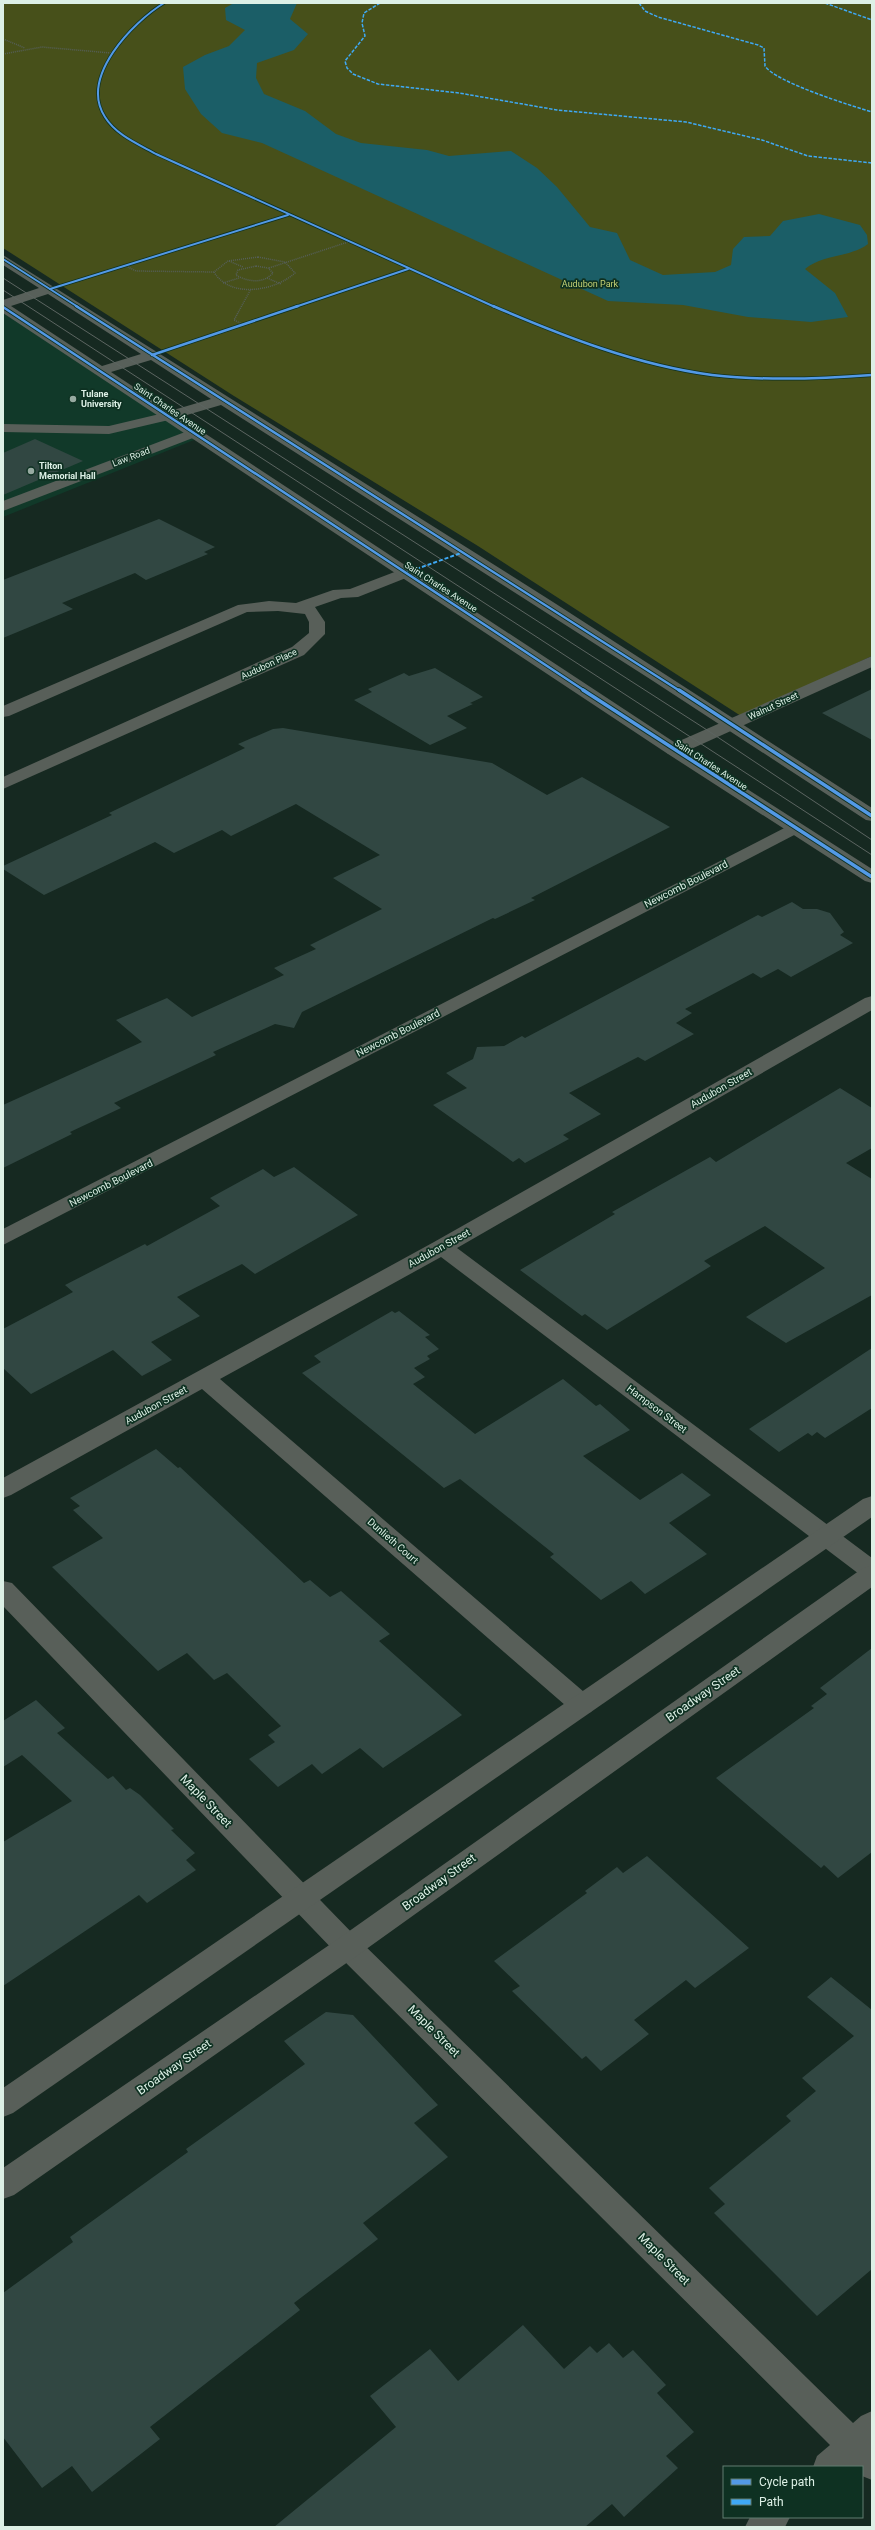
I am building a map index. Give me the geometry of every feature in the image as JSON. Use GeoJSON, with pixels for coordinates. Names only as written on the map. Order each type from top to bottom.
{"type":"FeatureCollection","features":[{"type":"Feature","properties":{"kind":"main road"},"geometry":{"type":"LineString","coordinates":[[3,259],[222,400],[465,551],[734,724],[872,816]]}},
{"type":"Feature","properties":{"kind":"main road"},"geometry":{"type":"LineString","coordinates":[[3,305],[50,290]]}},
{"type":"Feature","properties":{"kind":"main road","name":"Saint Charles Avenue"},"geometry":{"type":"LineString","coordinates":[[3,305],[405,573],[674,750],[872,877]]}},
{"type":"Feature","properties":{"kind":"main road"},"geometry":{"type":"LineString","coordinates":[[101,371],[152,355]]}},
{"type":"Feature","properties":{"kind":"main road"},"geometry":{"type":"LineString","coordinates":[[168,416],[222,400]]}},
{"type":"Feature","properties":{"kind":"street"},"geometry":{"type":"LineString","coordinates":[[3,428],[70,431],[109,430],[168,416]]}},
{"type":"Feature","properties":{"kind":"street","name":"Law Road"},"geometry":{"type":"LineString","coordinates":[[3,506],[193,433]]}},
{"type":"Feature","properties":{"kind":"street"},"geometry":{"type":"LineString","coordinates":[[298,608],[339,593],[352,594],[405,573]]}},
{"type":"Feature","properties":{"kind":"street"},"geometry":{"type":"LineString","coordinates":[[3,712],[228,614],[266,605],[298,608],[311,611],[314,616],[351,600],[352,594]]}},
{"type":"Feature","properties":{"kind":"street","name":"Audubon Place"},"geometry":{"type":"LineString","coordinates":[[3,784],[298,651],[317,634],[318,622],[314,616]]}},
{"type":"Feature","properties":{"kind":"street","name":"Walnut Street"},"geometry":{"type":"LineString","coordinates":[[674,750],[872,661]]}},
{"type":"Feature","properties":{"kind":"street","name":"Newcomb Boulevard"},"geometry":{"type":"LineString","coordinates":[[3,1238],[794,828]]}},
{"type":"Feature","properties":{"kind":"street","name":"Audubon Street"},"geometry":{"type":"LineString","coordinates":[[3,1489],[442,1247],[872,1002]]}},
{"type":"Feature","properties":{"kind":"street","name":"Hampson Street"},"geometry":{"type":"LineString","coordinates":[[442,1247],[872,1571]]}},
{"type":"Feature","properties":{"kind":"street","name":"Dunlieth Court"},"geometry":{"type":"LineString","coordinates":[[204,1378],[582,1705]]}},
{"type":"Feature","properties":{"kind":"street"},"geometry":{"type":"LineString","coordinates":[[3,2104],[872,1505]]}},
{"type":"Feature","properties":{"kind":"street","name":"Broadway Street"},"geometry":{"type":"LineString","coordinates":[[3,2185],[348,1947],[872,1574]]}},
{"type":"Feature","properties":{"kind":"street","name":"Maple Street"},"geometry":{"type":"LineString","coordinates":[[3,1590],[348,1947],[866,2446]]}},
{"type":"Feature","properties":{"kind":"street"},"geometry":{"type":"LineString","coordinates":[[831,2466],[866,2446]]}},
{"type":"Feature","properties":{"kind":"street"},"geometry":{"type":"LineString","coordinates":[[762,2527],[772,2518]]}},
{"type":"Feature","properties":{"kind":"path"},"geometry":{"type":"LineString","coordinates":[[3,39],[26,49]]}},
{"type":"Feature","properties":{"kind":"path"},"geometry":{"type":"LineString","coordinates":[[3,54],[18,49],[112,51],[108,58]]}},
{"type":"Feature","properties":{"kind":"path"},"geometry":{"type":"LineString","coordinates":[[342,239],[355,245]]}},
{"type":"Feature","properties":{"kind":"path"},"geometry":{"type":"LineString","coordinates":[[228,261],[243,267],[256,266],[268,268],[348,242]]}},
{"type":"Feature","properties":{"kind":"path"},"geometry":{"type":"LineString","coordinates":[[258,257],[286,262],[293,267],[295,273],[291,279],[281,284],[251,289],[223,284],[215,278],[214,272],[218,266],[228,261],[258,257]]}},
{"type":"Feature","properties":{"kind":"path"},"geometry":{"type":"LineString","coordinates":[[118,268],[133,263]]}},
{"type":"Feature","properties":{"kind":"path"},"geometry":{"type":"LineString","coordinates":[[126,266],[136,271],[214,272]]}},
{"type":"Feature","properties":{"kind":"path"},"geometry":{"type":"LineString","coordinates":[[240,278],[236,272],[243,267]]}},
{"type":"Feature","properties":{"kind":"path"},"geometry":{"type":"LineString","coordinates":[[267,278],[273,273],[268,268]]}},
{"type":"Feature","properties":{"kind":"path"},"geometry":{"type":"LineString","coordinates":[[223,284],[240,278],[253,280],[267,278],[281,284]]}},
{"type":"Feature","properties":{"kind":"path"},"geometry":{"type":"LineString","coordinates":[[244,325],[234,320],[251,289]]}},
{"type":"Feature","properties":{"kind":"path"},"geometry":{"type":"LineString","coordinates":[[236,327],[251,322]]}},
{"type":"Feature","properties":{"kind":"shaded area","name":"Tulane University"},"geometry":{"type":"Polygon","coordinates":[[[3,307],[199,438],[3,517],[3,307]]]}},
{"type":"Feature","properties":{"kind":"green space","name":"Audubon Park"},"geometry":{"type":"Polygon","coordinates":[[[3,3],[872,3],[872,656],[741,716],[478,546],[234,396],[3,248],[3,3]]]}},
{"type":"Feature","properties":{"kind":"water"},"geometry":{"type":"Polygon","coordinates":[[[234,3],[297,3],[290,19],[308,34],[294,50],[257,63],[256,78],[264,94],[305,111],[336,134],[361,143],[427,150],[449,156],[511,151],[537,168],[557,187],[590,227],[617,233],[630,260],[663,275],[715,272],[731,265],[733,249],[744,237],[770,236],[783,221],[819,214],[860,225],[867,235],[868,244],[853,252],[828,258],[812,264],[805,269],[835,293],[848,317],[811,322],[748,317],[683,305],[608,301],[262,143],[222,133],[201,114],[185,89],[183,67],[205,55],[229,46],[245,30],[226,20],[225,8],[234,3]]]}},
{"type":"Feature","properties":{"kind":"building","name":"Tilton Memorial Hall"},"geometry":{"type":"Polygon","coordinates":[[[35,439],[83,461],[3,495],[3,453],[35,439]]]}},
{"type":"Feature","properties":{"kind":"building"},"geometry":{"type":"Polygon","coordinates":[[[159,519],[215,547],[204,552],[208,554],[146,580],[135,573],[62,603],[73,609],[3,638],[3,580],[159,519]]]}},
{"type":"Feature","properties":{"kind":"building"},"geometry":{"type":"Polygon","coordinates":[[[435,668],[483,697],[470,703],[473,704],[447,716],[467,728],[430,745],[354,700],[372,692],[368,689],[404,673],[409,676],[435,668]]]}},
{"type":"Feature","properties":{"kind":"building"},"geometry":{"type":"Polygon","coordinates":[[[872,689],[872,740],[822,713],[872,689]]]}},
{"type":"Feature","properties":{"kind":"building"},"geometry":{"type":"Polygon","coordinates":[[[283,728],[492,763],[547,795],[582,777],[670,827],[531,898],[535,900],[495,919],[493,918],[302,1012],[294,1028],[275,1024],[213,1052],[216,1055],[114,1103],[121,1108],[70,1132],[72,1134],[3,1168],[3,1105],[142,1042],[116,1020],[167,998],[192,1017],[284,975],[274,968],[316,949],[310,945],[382,909],[333,878],[380,855],[296,804],[231,836],[222,830],[174,853],[155,842],[44,895],[3,869],[3,866],[112,815],[109,813],[245,748],[238,744],[273,729],[283,728]]]}},
{"type":"Feature","properties":{"kind":"building"},"geometry":{"type":"Polygon","coordinates":[[[792,902],[803,909],[817,909],[830,913],[844,932],[840,935],[853,943],[791,977],[778,969],[761,978],[753,973],[685,1009],[692,1013],[676,1023],[694,1034],[645,1061],[638,1057],[569,1093],[601,1114],[563,1135],[569,1139],[525,1163],[519,1158],[513,1162],[433,1105],[467,1088],[446,1073],[473,1059],[477,1047],[504,1046],[522,1036],[525,1038],[758,915],[762,917],[792,902]]]}},
{"type":"Feature","properties":{"kind":"building"},"geometry":{"type":"Polygon","coordinates":[[[840,1088],[872,1108],[872,1148],[846,1163],[872,1179],[872,1295],[786,1343],[746,1317],[825,1268],[765,1226],[704,1261],[711,1266],[607,1330],[585,1314],[582,1316],[520,1270],[615,1214],[612,1212],[710,1157],[716,1162],[840,1088]]]}},
{"type":"Feature","properties":{"kind":"building"},"geometry":{"type":"Polygon","coordinates":[[[294,1167],[358,1215],[255,1274],[242,1264],[177,1297],[200,1316],[151,1342],[172,1360],[142,1376],[113,1350],[31,1394],[3,1368],[3,1329],[73,1292],[65,1285],[145,1244],[147,1246],[220,1206],[210,1198],[263,1169],[274,1177],[294,1167]]]}},
{"type":"Feature","properties":{"kind":"building"},"geometry":{"type":"Polygon","coordinates":[[[392,1311],[395,1313],[399,1311],[430,1335],[425,1337],[439,1349],[427,1356],[430,1359],[414,1368],[425,1377],[413,1384],[475,1434],[563,1379],[596,1406],[600,1404],[630,1430],[583,1456],[640,1500],[682,1473],[711,1495],[669,1523],[707,1554],[645,1594],[631,1581],[601,1600],[550,1557],[554,1554],[460,1479],[444,1488],[302,1373],[321,1362],[314,1356],[392,1311]]]}},
{"type":"Feature","properties":{"kind":"building"},"geometry":{"type":"Polygon","coordinates":[[[872,1348],[872,1408],[825,1438],[817,1432],[812,1436],[808,1433],[779,1452],[749,1429],[872,1348]]]}},
{"type":"Feature","properties":{"kind":"building"},"geometry":{"type":"Polygon","coordinates":[[[156,1449],[178,1468],[180,1467],[304,1583],[310,1580],[330,1597],[341,1591],[390,1634],[379,1641],[462,1715],[383,1768],[360,1748],[322,1774],[312,1764],[278,1787],[249,1759],[275,1742],[268,1735],[281,1726],[227,1673],[214,1680],[187,1653],[158,1671],[52,1567],[103,1538],[73,1510],[80,1506],[70,1498],[156,1449]]]}},
{"type":"Feature","properties":{"kind":"building"},"geometry":{"type":"Polygon","coordinates":[[[872,1648],[872,1852],[838,1878],[824,1865],[821,1868],[716,1778],[814,1708],[811,1706],[827,1694],[820,1688],[872,1648]]]}},
{"type":"Feature","properties":{"kind":"building"},"geometry":{"type":"Polygon","coordinates":[[[36,1700],[65,1728],[57,1733],[108,1779],[113,1776],[126,1790],[130,1788],[140,1795],[174,1829],[171,1830],[195,1853],[186,1860],[196,1870],[147,1903],[139,1895],[3,1986],[3,1842],[72,1801],[22,1755],[3,1767],[3,1721],[36,1700]]]}},
{"type":"Feature","properties":{"kind":"building"},"geometry":{"type":"Polygon","coordinates":[[[647,1856],[749,1948],[695,1988],[686,1980],[634,2020],[649,2034],[601,2071],[586,2056],[582,2059],[512,1991],[520,1986],[494,1961],[587,1893],[585,1891],[617,1867],[623,1873],[647,1856]]]}},
{"type":"Feature","properties":{"kind":"building"},"geometry":{"type":"Polygon","coordinates":[[[831,1977],[872,2010],[872,2269],[817,2316],[714,2213],[725,2204],[709,2188],[791,2121],[786,2116],[816,2091],[802,2078],[854,2036],[807,1997],[831,1977]]]}},
{"type":"Feature","properties":{"kind":"building"},"geometry":{"type":"Polygon","coordinates":[[[326,2012],[353,2015],[438,2105],[414,2123],[448,2157],[363,2223],[378,2239],[294,2303],[300,2310],[150,2427],[160,2439],[92,2492],[72,2466],[42,2488],[3,2437],[3,2293],[73,2242],[70,2237],[188,2152],[186,2149],[305,2064],[284,2041],[326,2012]]]}},
{"type":"Feature","properties":{"kind":"building"},"geometry":{"type":"Polygon","coordinates":[[[523,2325],[564,2369],[590,2346],[597,2353],[609,2343],[623,2358],[633,2350],[666,2385],[657,2393],[694,2432],[666,2456],[678,2468],[624,2517],[612,2504],[585,2527],[274,2527],[396,2427],[370,2396],[430,2349],[458,2381],[523,2325]]]}},
{"type":"Feature","properties":{"kind":"tram line"},"geometry":{"type":"LineString","coordinates":[[3,278],[704,728],[872,840]]}},
{"type":"Feature","properties":{"kind":"tram line"},"geometry":{"type":"LineString","coordinates":[[3,290],[872,855]]}},
{"type":"Feature","properties":{"kind":"marked path"},"geometry":{"type":"LineString","coordinates":[[380,3],[364,13],[362,23],[365,36],[345,61],[347,68],[353,74],[378,84],[459,93],[557,110],[686,122],[762,140],[808,156],[872,163]]}},
{"type":"Feature","properties":{"kind":"marked path"},"geometry":{"type":"LineString","coordinates":[[639,3],[645,11],[658,17],[758,45],[764,48],[765,66],[773,74],[816,92],[872,112]]}},
{"type":"Feature","properties":{"kind":"marked path"},"geometry":{"type":"LineString","coordinates":[[825,3],[872,20]]}},
{"type":"Feature","properties":{"kind":"marked path"},"geometry":{"type":"LineString","coordinates":[[872,284],[872,289]]}},
{"type":"Feature","properties":{"kind":"marked path"},"geometry":{"type":"LineString","coordinates":[[405,573],[464,552]]}},
{"type":"Feature","properties":{"kind":"cycle path"},"geometry":{"type":"LineString","coordinates":[[164,3],[142,18],[117,44],[106,66],[99,93],[99,103],[102,112],[115,129],[156,154],[343,240],[484,302],[570,337],[629,357],[689,371],[735,377],[803,379],[872,375]]}},
{"type":"Feature","properties":{"kind":"cycle path"},"geometry":{"type":"LineString","coordinates":[[50,289],[288,215]]}},
{"type":"Feature","properties":{"kind":"cycle path"},"geometry":{"type":"LineString","coordinates":[[3,259],[656,675],[872,816]]}},
{"type":"Feature","properties":{"kind":"cycle path"},"geometry":{"type":"LineString","coordinates":[[152,355],[408,269]]}},
{"type":"Feature","properties":{"kind":"cycle path"},"geometry":{"type":"LineString","coordinates":[[3,307],[674,750],[872,877]]}},
{"type":"Feature","properties":{"kind":"place","name":"Tulane University"},"geometry":{"type":"Point","coordinates":[73,399]}},
{"type":"Feature","properties":{"kind":"place","name":"Tilton Memorial Hall"},"geometry":{"type":"Point","coordinates":[31,471]}}]}
